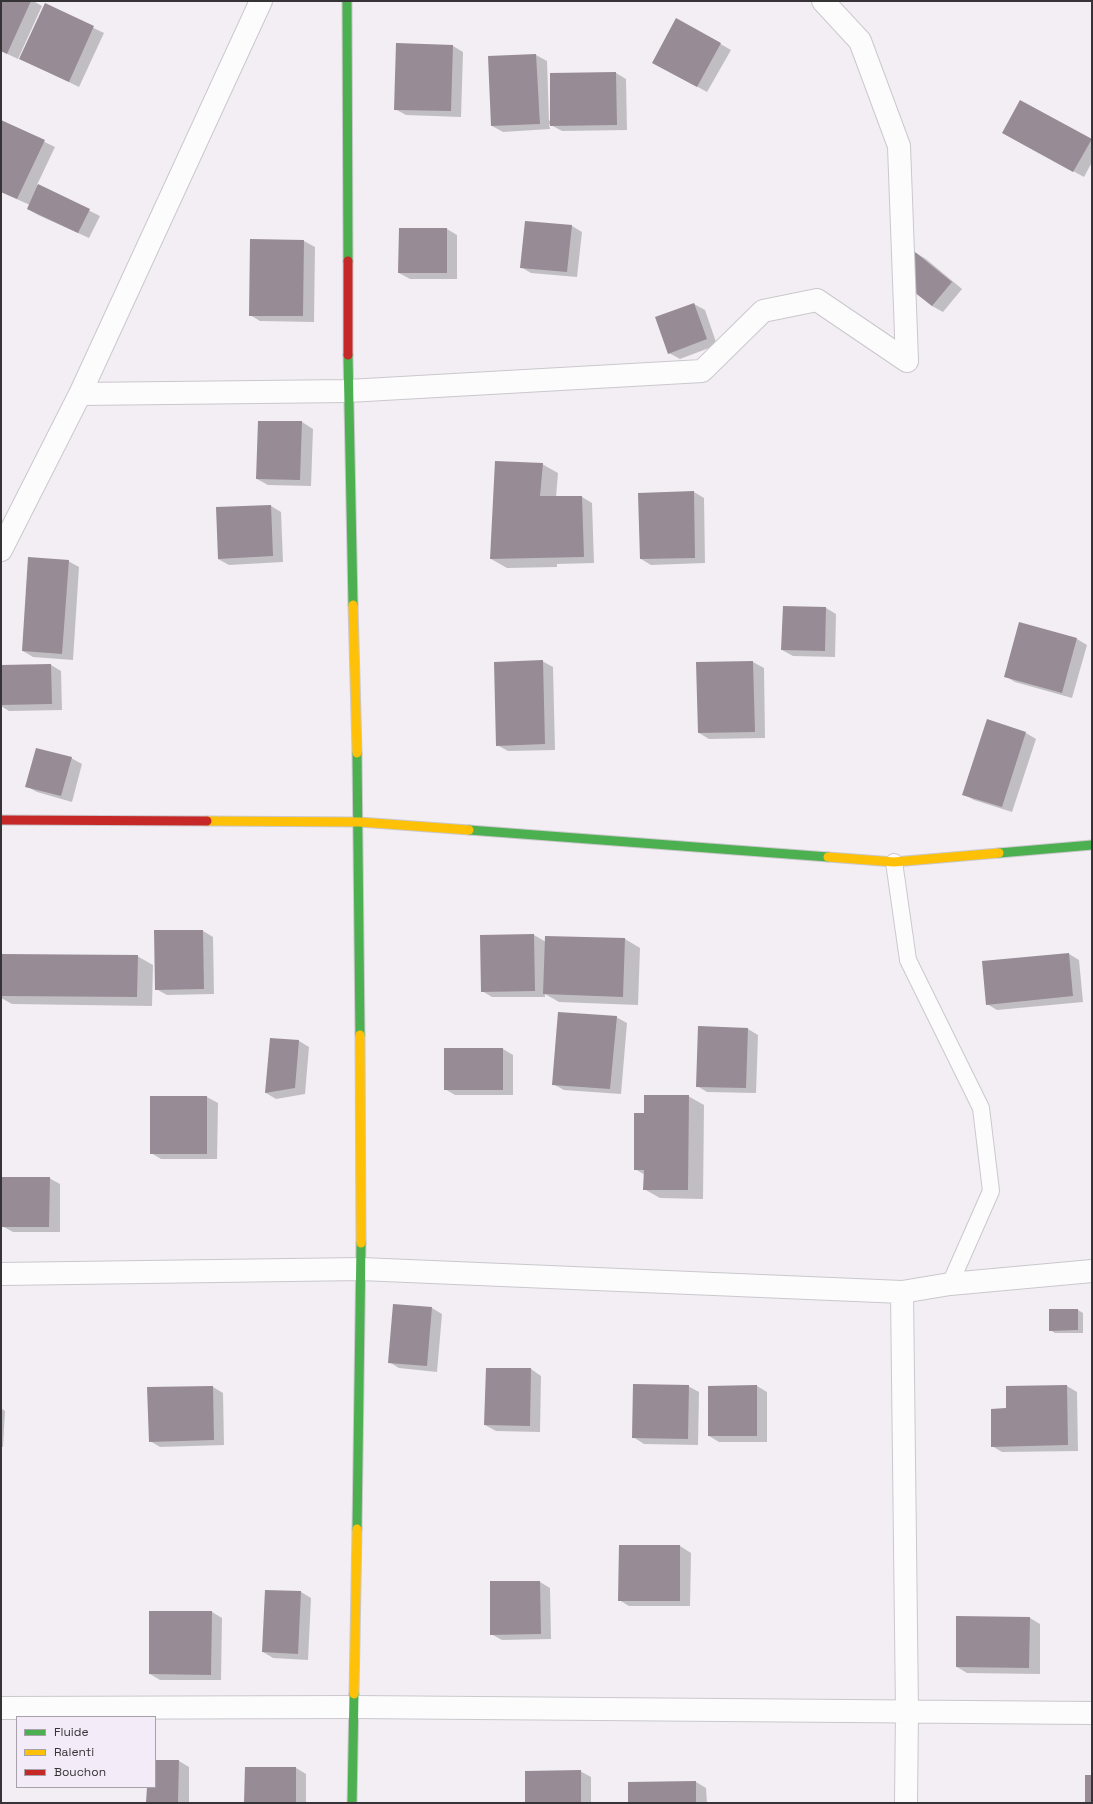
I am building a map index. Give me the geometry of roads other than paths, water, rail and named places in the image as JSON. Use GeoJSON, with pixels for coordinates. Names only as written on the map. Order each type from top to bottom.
{"type":"FeatureCollection","features":[{"type":"Feature","properties":{"kind":"street"},"geometry":{"type":"LineString","coordinates":[[1,550],[80,394],[260,1]]}},
{"type":"Feature","properties":{"kind":"street"},"geometry":{"type":"LineString","coordinates":[[347,1],[348,391],[359,822],[361,1269],[352,1803]]}},
{"type":"Feature","properties":{"kind":"street"},"geometry":{"type":"LineString","coordinates":[[80,394],[348,391],[702,371],[763,311],[817,300],[907,361],[899,146],[860,41],[823,1]]}},
{"type":"Feature","properties":{"kind":"street"},"geometry":{"type":"LineString","coordinates":[[1,820],[359,822],[894,862],[1092,845]]}},
{"type":"Feature","properties":{"kind":"street"},"geometry":{"type":"LineString","coordinates":[[1,1274],[361,1269],[902,1292],[950,1284],[1092,1271]]}},
{"type":"Feature","properties":{"kind":"street"},"geometry":{"type":"LineString","coordinates":[[902,1292],[907,1712],[906,1803]]}},
{"type":"Feature","properties":{"kind":"street"},"geometry":{"type":"LineString","coordinates":[[1,1708],[354,1707],[1092,1713]]}},
{"type":"Feature","properties":{"kind":"lane"},"geometry":{"type":"LineString","coordinates":[[894,862],[908,960],[982,1108],[991,1191],[950,1284]]}}]}
